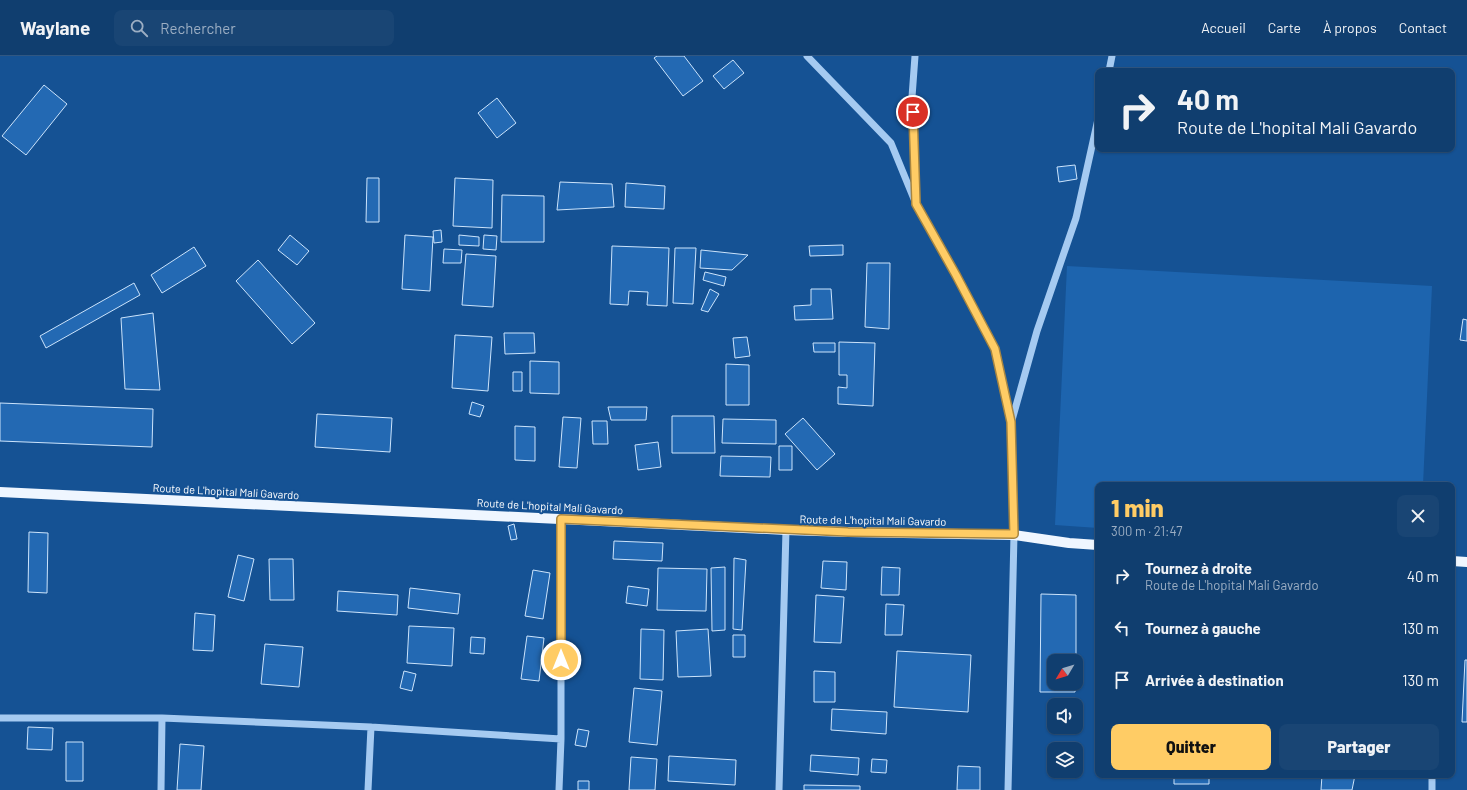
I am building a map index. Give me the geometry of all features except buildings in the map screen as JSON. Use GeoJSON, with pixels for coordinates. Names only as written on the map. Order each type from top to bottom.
{"type":"FeatureCollection","features":[{"type":"Feature","properties":{"kind":"main road","name":"Route de L'hopital Mali Gavardo"},"geometry":{"type":"LineString","coordinates":[[0,492],[786,530],[1014,534],[1069,543],[1095,544]]}},
{"type":"Feature","properties":{"kind":"main road"},"geometry":{"type":"LineString","coordinates":[[1455,561],[1467,562]]}},
{"type":"Feature","properties":{"kind":"street"},"geometry":{"type":"LineString","coordinates":[[807,56],[891,143],[916,204],[995,349],[1011,422],[1014,534],[1008,790]]}},
{"type":"Feature","properties":{"kind":"street"},"geometry":{"type":"LineString","coordinates":[[915,56],[912,97],[916,204]]}},
{"type":"Feature","properties":{"kind":"street"},"geometry":{"type":"LineString","coordinates":[[1110,68],[1112,56]]}},
{"type":"Feature","properties":{"kind":"street"},"geometry":{"type":"LineString","coordinates":[[1011,422],[1037,331],[1076,218],[1095,132]]}},
{"type":"Feature","properties":{"kind":"street"},"geometry":{"type":"LineString","coordinates":[[559,790],[561,739],[561,519]]}},
{"type":"Feature","properties":{"kind":"street"},"geometry":{"type":"LineString","coordinates":[[779,790],[786,530]]}},
{"type":"Feature","properties":{"kind":"street"},"geometry":{"type":"LineString","coordinates":[[0,718],[162,718],[371,727],[561,739]]}},
{"type":"Feature","properties":{"kind":"street"},"geometry":{"type":"LineString","coordinates":[[161,790],[162,718]]}},
{"type":"Feature","properties":{"kind":"street"},"geometry":{"type":"LineString","coordinates":[[368,790],[371,727]]}},
{"type":"Feature","properties":{"kind":"street"},"geometry":{"type":"LineString","coordinates":[[1432,778],[1432,790]]}},
{"type":"Feature","properties":{"kind":"shaded area"},"geometry":{"type":"Polygon","coordinates":[[[1067,266],[1432,286],[1423,482],[1095,482],[1095,528],[1055,525],[1067,266]]]}},
{"type":"Feature","properties":{"kind":"route"},"geometry":{"type":"LineString","coordinates":[[561,660],[561,519],[848,532],[1014,534],[1011,422],[995,349],[916,204],[913,112]]}}]}
